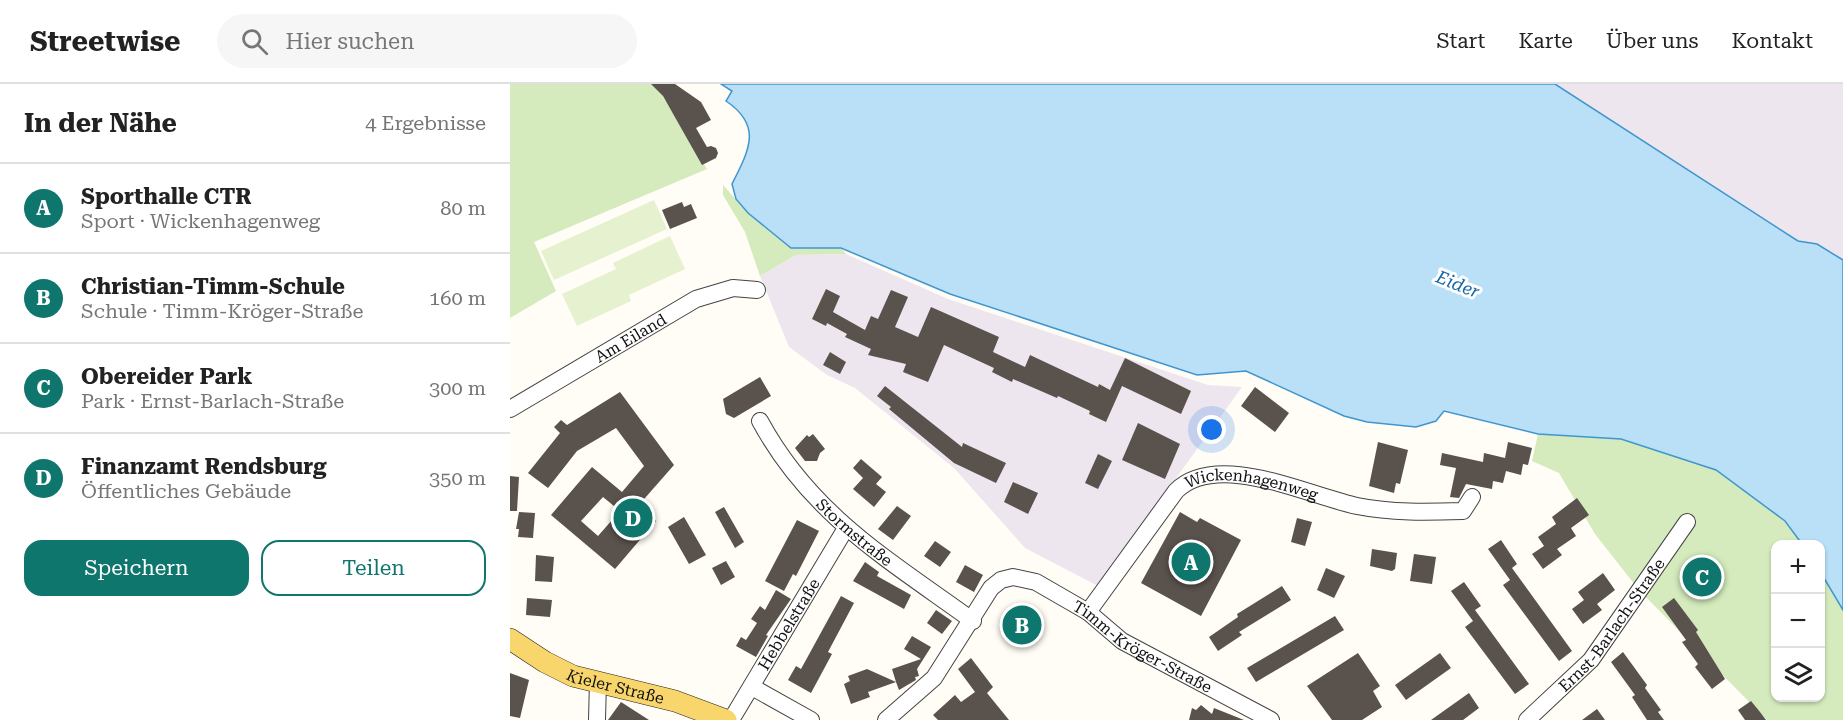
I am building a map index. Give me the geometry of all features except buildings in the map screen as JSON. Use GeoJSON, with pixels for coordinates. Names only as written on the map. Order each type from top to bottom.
{"type":"FeatureCollection","features":[{"type":"Feature","properties":{"kind":"main road","name":"Kieler Straße"},"geometry":{"type":"LineString","coordinates":[[510,639],[545,662],[573,676],[675,701],[726,720]]}},
{"type":"Feature","properties":{"kind":"street","name":"Am Eiland"},"geometry":{"type":"LineString","coordinates":[[510,409],[696,300],[733,288],[757,290]]}},
{"type":"Feature","properties":{"kind":"street","name":"Stormstraße"},"geometry":{"type":"LineString","coordinates":[[760,421],[777,452],[800,482],[846,528],[973,621]]}},
{"type":"Feature","properties":{"kind":"street","name":"Wickenhagenweg"},"geometry":{"type":"LineString","coordinates":[[1088,612],[1176,491],[1191,479],[1239,475],[1356,506],[1401,513],[1463,511],[1472,497]]}},
{"type":"Feature","properties":{"kind":"street","name":"Ernst-Barlach-Straße"},"geometry":{"type":"LineString","coordinates":[[1527,720],[1590,660],[1687,522]]}},
{"type":"Feature","properties":{"kind":"street","name":"Hebbelstraße"},"geometry":{"type":"LineString","coordinates":[[731,720],[846,528]]}},
{"type":"Feature","properties":{"kind":"street","name":"Timm-Kröger-Straße"},"geometry":{"type":"LineString","coordinates":[[973,621],[991,588],[1001,580],[1013,577],[1036,582],[1088,612],[1122,641],[1271,720]]}},
{"type":"Feature","properties":{"kind":"street"},"geometry":{"type":"LineString","coordinates":[[886,720],[934,678],[973,621]]}},
{"type":"Feature","properties":{"kind":"street"},"geometry":{"type":"LineString","coordinates":[[597,720],[598,681]]}},
{"type":"Feature","properties":{"kind":"street"},"geometry":{"type":"LineString","coordinates":[[752,687],[811,720]]}},
{"type":"Feature","properties":{"kind":"shaded area"},"geometry":{"type":"Polygon","coordinates":[[[1555,84],[1843,84],[1843,260],[1817,244],[1798,241],[1555,84]]]}},
{"type":"Feature","properties":{"kind":"shaded area"},"geometry":{"type":"Polygon","coordinates":[[[846,254],[948,299],[1208,385],[1242,387],[1098,586],[1025,548],[954,468],[855,388],[827,375],[789,347],[760,276],[796,255],[846,254]]]}},
{"type":"Feature","properties":{"kind":"green space"},"geometry":{"type":"Polygon","coordinates":[[[510,84],[651,84],[662,95],[707,169],[534,242],[556,291],[510,318],[510,84]]]}},
{"type":"Feature","properties":{"kind":"green space"},"geometry":{"type":"Polygon","coordinates":[[[723,185],[748,213],[791,248],[841,248],[846,254],[796,255],[760,276],[745,232],[723,195],[723,185]]]}},
{"type":"Feature","properties":{"kind":"green space"},"geometry":{"type":"Polygon","coordinates":[[[654,200],[667,229],[554,280],[541,251],[654,200]]]}},
{"type":"Feature","properties":{"kind":"green space"},"geometry":{"type":"Polygon","coordinates":[[[670,236],[685,269],[629,295],[631,301],[577,326],[562,294],[616,269],[613,263],[670,236]]]}},
{"type":"Feature","properties":{"kind":"green space"},"geometry":{"type":"Polygon","coordinates":[[[1538,434],[1621,439],[1716,470],[1785,521],[1799,540],[1771,540],[1771,702],[1825,702],[1825,580],[1843,610],[1843,720],[1767,720],[1639,590],[1595,534],[1559,473],[1532,461],[1538,434]]]}},
{"type":"Feature","properties":{"kind":"water","name":"Eider"},"geometry":{"type":"Polygon","coordinates":[[[721,84],[1555,84],[1798,241],[1817,244],[1843,260],[1843,610],[1825,580],[1825,540],[1799,540],[1785,521],[1716,470],[1621,439],[1538,434],[1444,411],[1436,421],[1416,427],[1367,422],[1344,416],[1246,371],[1197,375],[950,294],[841,248],[791,248],[748,213],[736,199],[732,184],[747,149],[749,129],[738,110],[726,101],[732,91],[721,84]]]}},
{"type":"Feature","properties":{"kind":"place","name":"Finanzamt Rendsburg"},"geometry":{"type":"Point","coordinates":[633,518]}},
{"type":"Feature","properties":{"kind":"place","name":"Sporthalle CTR"},"geometry":{"type":"Point","coordinates":[1191,562]}},
{"type":"Feature","properties":{"kind":"place","name":"Obereider Park"},"geometry":{"type":"Point","coordinates":[1702,577]}},
{"type":"Feature","properties":{"kind":"place","name":"Christian-Timm-Schule"},"geometry":{"type":"Point","coordinates":[1022,625]}}]}
